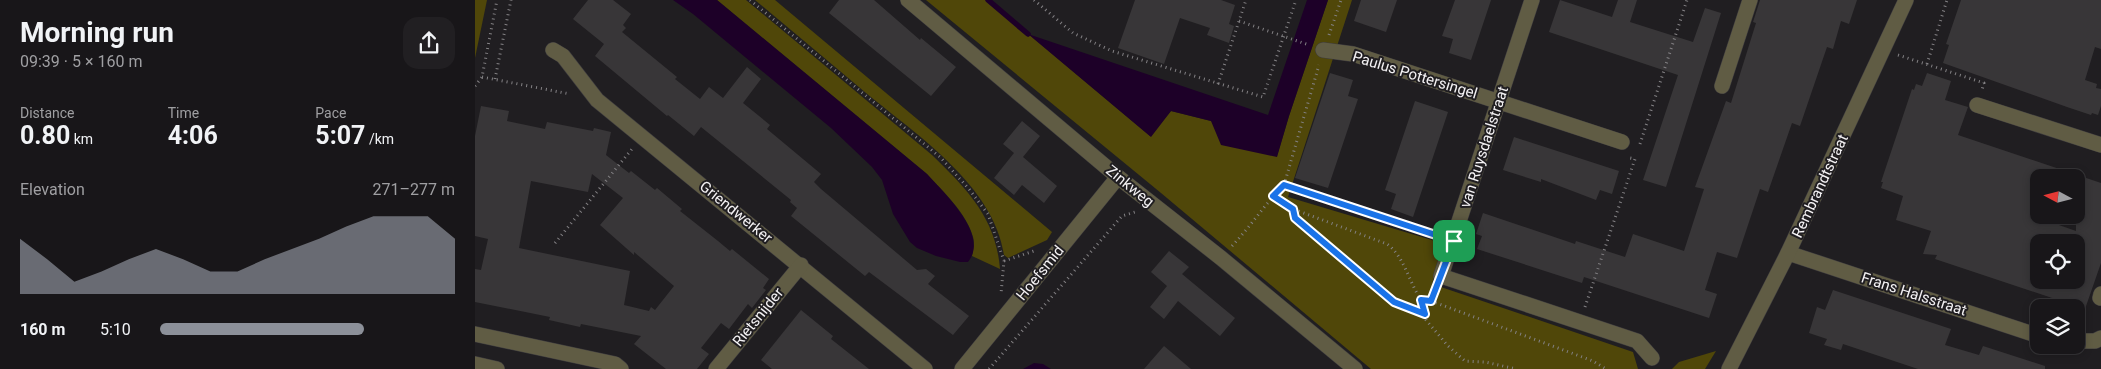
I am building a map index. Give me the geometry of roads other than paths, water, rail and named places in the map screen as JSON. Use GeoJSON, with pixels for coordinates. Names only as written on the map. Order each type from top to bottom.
{"type":"FeatureCollection","features":[{"type":"Feature","properties":{"kind":"street","name":"Zinkweg"},"geometry":{"type":"LineString","coordinates":[[908,0],[1118,177],[1221,258],[1355,369]]}},
{"type":"Feature","properties":{"kind":"street","name":"van Ruysdaelstraat"},"geometry":{"type":"LineString","coordinates":[[1532,0],[1441,276],[1637,341],[1651,358]]}},
{"type":"Feature","properties":{"kind":"street"},"geometry":{"type":"LineString","coordinates":[[1722,86],[1750,0]]}},
{"type":"Feature","properties":{"kind":"street","name":"Rembrandtstraat"},"geometry":{"type":"LineString","coordinates":[[1729,369],[1788,253],[1906,0]]}},
{"type":"Feature","properties":{"kind":"street","name":"Griendwerker"},"geometry":{"type":"LineString","coordinates":[[553,50],[563,56],[597,100],[801,265],[925,369]]}},
{"type":"Feature","properties":{"kind":"street","name":"Paulus Pottersingel"},"geometry":{"type":"LineString","coordinates":[[1323,50],[1353,54],[1622,142]]}},
{"type":"Feature","properties":{"kind":"street"},"geometry":{"type":"LineString","coordinates":[[1977,105],[2101,145]]}},
{"type":"Feature","properties":{"kind":"street","name":"Hoefsmid"},"geometry":{"type":"LineString","coordinates":[[963,369],[1118,177]]}},
{"type":"Feature","properties":{"kind":"street","name":"Frans Halsstraat"},"geometry":{"type":"LineString","coordinates":[[1788,253],[2030,333]]}},
{"type":"Feature","properties":{"kind":"street","name":"Rietsnijder"},"geometry":{"type":"LineString","coordinates":[[716,369],[801,265]]}},
{"type":"Feature","properties":{"kind":"street"},"geometry":{"type":"LineString","coordinates":[[475,334],[570,362],[615,364],[621,369]]}},
{"type":"Feature","properties":{"kind":"street"},"geometry":{"type":"LineString","coordinates":[[2085,342],[2095,341],[2101,338]]}},
{"type":"Feature","properties":{"kind":"street"},"geometry":{"type":"LineString","coordinates":[[475,364],[497,369]]}},
{"type":"Feature","properties":{"kind":"waterway"},"geometry":{"type":"LineString","coordinates":[[988,0],[1028,34]]}}]}
